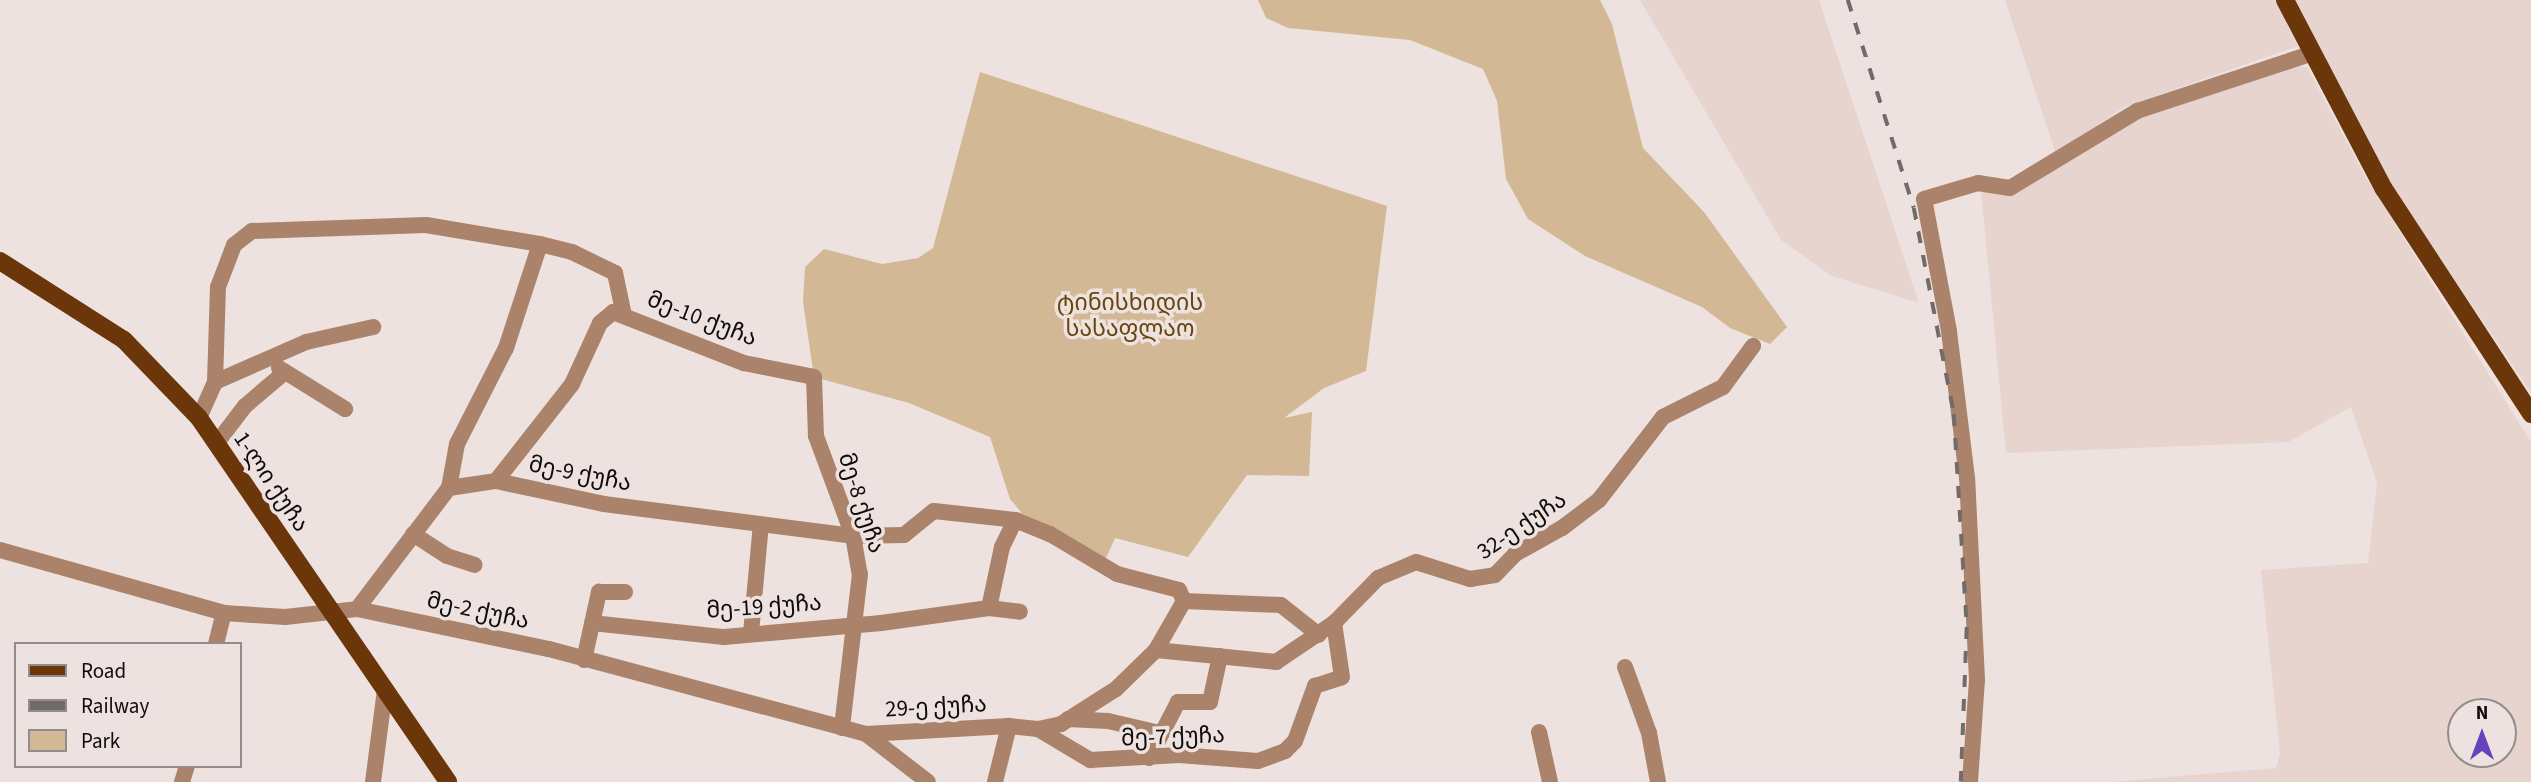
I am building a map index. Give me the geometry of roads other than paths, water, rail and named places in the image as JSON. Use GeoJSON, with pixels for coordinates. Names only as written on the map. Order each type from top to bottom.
{"type":"FeatureCollection","features":[{"type":"Feature","properties":{"kind":"main road"},"geometry":{"type":"LineString","coordinates":[[2285,0],[2384,189],[2531,414]]}},
{"type":"Feature","properties":{"kind":"main road","name":"1-ლი ქუჩა"},"geometry":{"type":"LineString","coordinates":[[0,261],[124,340],[199,418],[448,782]]}},
{"type":"Feature","properties":{"kind":"street"},"geometry":{"type":"LineString","coordinates":[[1970,782],[1978,680],[1967,478],[1949,331],[1924,199],[1978,183],[2010,188],[2137,111],[2312,53]]}},
{"type":"Feature","properties":{"kind":"street"},"geometry":{"type":"LineString","coordinates":[[199,418],[215,382],[218,286],[234,245],[252,230],[426,225],[540,244],[572,252],[615,273],[623,312]]}},
{"type":"Feature","properties":{"kind":"street"},"geometry":{"type":"LineString","coordinates":[[357,609],[449,488],[457,444],[506,348],[540,244]]}},
{"type":"Feature","properties":{"kind":"street","name":"მე-10 ქუჩა"},"geometry":{"type":"LineString","coordinates":[[496,481],[572,384],[600,323],[607,314],[623,312],[744,363],[814,377]]}},
{"type":"Feature","properties":{"kind":"street"},"geometry":{"type":"LineString","coordinates":[[215,382],[341,331],[373,327]]}},
{"type":"Feature","properties":{"kind":"street","name":"32-ე ქუჩა"},"geometry":{"type":"LineString","coordinates":[[1156,650],[1276,662],[1334,623],[1378,578],[1416,562],[1470,579],[1495,575],[1515,554],[1562,528],[1599,500],[1663,417],[1723,387],[1753,346]]}},
{"type":"Feature","properties":{"kind":"street"},"geometry":{"type":"LineString","coordinates":[[267,359],[345,409]]}},
{"type":"Feature","properties":{"kind":"street"},"geometry":{"type":"LineString","coordinates":[[216,444],[245,406],[285,372]]}},
{"type":"Feature","properties":{"kind":"street","name":"მე-8 ქუჩა"},"geometry":{"type":"LineString","coordinates":[[814,377],[816,436],[853,536],[860,575],[842,728]]}},
{"type":"Feature","properties":{"kind":"street","name":"მე-9 ქუჩა"},"geometry":{"type":"LineString","coordinates":[[449,488],[496,481],[604,504],[853,536],[904,536],[934,511],[1015,520],[1050,534],[1102,567],[1179,590],[1184,601]]}},
{"type":"Feature","properties":{"kind":"street"},"geometry":{"type":"LineString","coordinates":[[989,608],[1002,547],[1015,520]]}},
{"type":"Feature","properties":{"kind":"street"},"geometry":{"type":"LineString","coordinates":[[751,633],[761,524]]}},
{"type":"Feature","properties":{"kind":"street"},"geometry":{"type":"LineString","coordinates":[[413,534],[447,556],[475,565]]}},
{"type":"Feature","properties":{"kind":"street","name":"მე-2 ქუჩა"},"geometry":{"type":"LineString","coordinates":[[0,550],[224,612],[285,617],[357,609],[584,660],[866,734],[928,782]]}},
{"type":"Feature","properties":{"kind":"street"},"geometry":{"type":"LineString","coordinates":[[584,660],[599,592],[625,592]]}},
{"type":"Feature","properties":{"kind":"street"},"geometry":{"type":"LineString","coordinates":[[1038,729],[1068,719],[1116,689],[1156,650],[1184,601],[1281,605],[1319,635]]}},
{"type":"Feature","properties":{"kind":"street","name":"მე-19 ქუჩა"},"geometry":{"type":"LineString","coordinates":[[592,623],[724,637],[989,608],[1020,612]]}},
{"type":"Feature","properties":{"kind":"street"},"geometry":{"type":"LineString","coordinates":[[216,642],[224,612]]}},
{"type":"Feature","properties":{"kind":"street","name":"მე-7 ქუჩა"},"geometry":{"type":"LineString","coordinates":[[1038,729],[1090,760],[1233,757],[1258,761],[1285,751],[1304,727],[1315,686],[1342,677],[1334,623]]}},
{"type":"Feature","properties":{"kind":"street"},"geometry":{"type":"LineString","coordinates":[[1149,758],[1178,702],[1210,702],[1220,656]]}},
{"type":"Feature","properties":{"kind":"street"},"geometry":{"type":"LineString","coordinates":[[1625,667],[1649,733],[1658,782]]}},
{"type":"Feature","properties":{"kind":"street"},"geometry":{"type":"LineString","coordinates":[[373,782],[385,690]]}},
{"type":"Feature","properties":{"kind":"street"},"geometry":{"type":"LineString","coordinates":[[1068,719],[1108,721],[1160,733]]}},
{"type":"Feature","properties":{"kind":"street"},"geometry":{"type":"LineString","coordinates":[[995,782],[1009,726]]}},
{"type":"Feature","properties":{"kind":"street","name":"29-ე ქუჩა"},"geometry":{"type":"LineString","coordinates":[[866,734],[1009,726],[1038,729]]}},
{"type":"Feature","properties":{"kind":"street"},"geometry":{"type":"LineString","coordinates":[[1539,732],[1550,782]]}},
{"type":"Feature","properties":{"kind":"railway"},"geometry":{"type":"LineString","coordinates":[[1848,0],[1914,208],[1954,414],[1967,627],[1961,782]]}},
{"type":"Feature","properties":{"kind":"park label","name":"ტინისხიდის სასაფლაო"},"geometry":{"type":"Point","coordinates":[1130,316]}}]}
